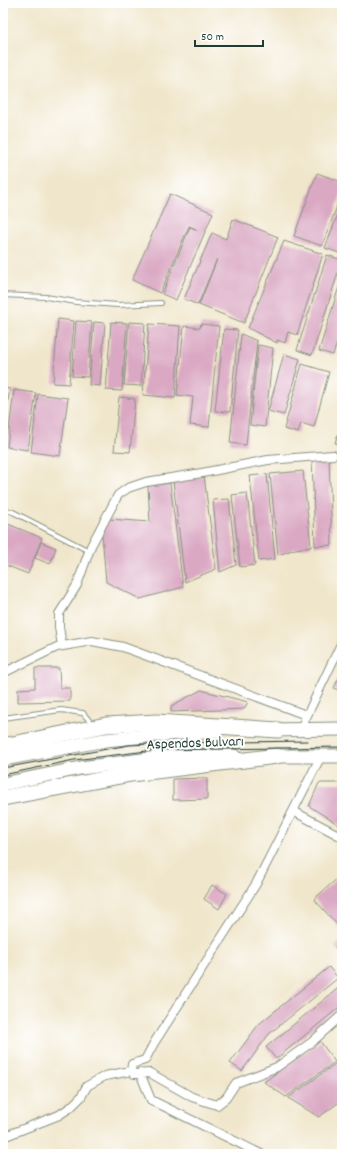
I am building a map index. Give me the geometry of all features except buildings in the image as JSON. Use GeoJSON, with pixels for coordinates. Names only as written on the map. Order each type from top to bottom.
{"type":"FeatureCollection","features":[{"type":"Feature","properties":{"kind":"highway"},"geometry":{"type":"LineString","coordinates":[[3,746],[106,725],[156,722],[278,730]]}},
{"type":"Feature","properties":{"kind":"highway"},"geometry":{"type":"LineString","coordinates":[[3,798],[131,774],[277,756]]}},
{"type":"Feature","properties":{"kind":"main road","name":"Aspendos Bulvarı"},"geometry":{"type":"LineString","coordinates":[[3,759],[105,740],[178,733],[342,729]]}},
{"type":"Feature","properties":{"kind":"main road","name":"Aspendos Bulvarı"},"geometry":{"type":"LineString","coordinates":[[3,784],[81,768],[173,756],[342,756]]}},
{"type":"Feature","properties":{"kind":"street"},"geometry":{"type":"LineString","coordinates":[[62,646],[59,627],[59,614],[77,585],[89,551],[118,495],[128,488],[146,482],[268,460],[333,454]]}},
{"type":"Feature","properties":{"kind":"street"},"geometry":{"type":"LineString","coordinates":[[3,673],[57,647],[92,641],[123,647],[306,715]]}},
{"type":"Feature","properties":{"kind":"street"},"geometry":{"type":"LineString","coordinates":[[300,730],[342,642]]}},
{"type":"Feature","properties":{"kind":"street"},"geometry":{"type":"LineString","coordinates":[[131,1071],[132,1064],[145,1060],[154,1043],[256,884],[321,756]]}},
{"type":"Feature","properties":{"kind":"street"},"geometry":{"type":"LineString","coordinates":[[294,811],[342,837]]}},
{"type":"Feature","properties":{"kind":"street"},"geometry":{"type":"LineString","coordinates":[[3,1137],[59,1115],[71,1107],[81,1097],[87,1086],[104,1076],[131,1071],[134,1074],[150,1073],[192,1097],[217,1105],[226,1098],[236,1083],[277,1067],[312,1042],[342,1015]]}},
{"type":"Feature","properties":{"kind":"street"},"geometry":{"type":"LineString","coordinates":[[140,1073],[151,1100],[261,1154]]}},
{"type":"Feature","properties":{"kind":"lane"},"geometry":{"type":"LineString","coordinates":[[3,295],[46,297],[76,302],[118,305],[161,303]]}},
{"type":"Feature","properties":{"kind":"lane"},"geometry":{"type":"LineString","coordinates":[[3,508],[89,551]]}},
{"type":"Feature","properties":{"kind":"lane"},"geometry":{"type":"LineString","coordinates":[[3,718],[61,710],[83,713],[95,728]]}},
{"type":"Feature","properties":{"kind":"tram line"},"geometry":{"type":"LineString","coordinates":[[3,768],[129,745],[308,741]]}},
{"type":"Feature","properties":{"kind":"tram line"},"geometry":{"type":"LineString","coordinates":[[3,775],[74,760],[155,750],[342,747]]}}]}
